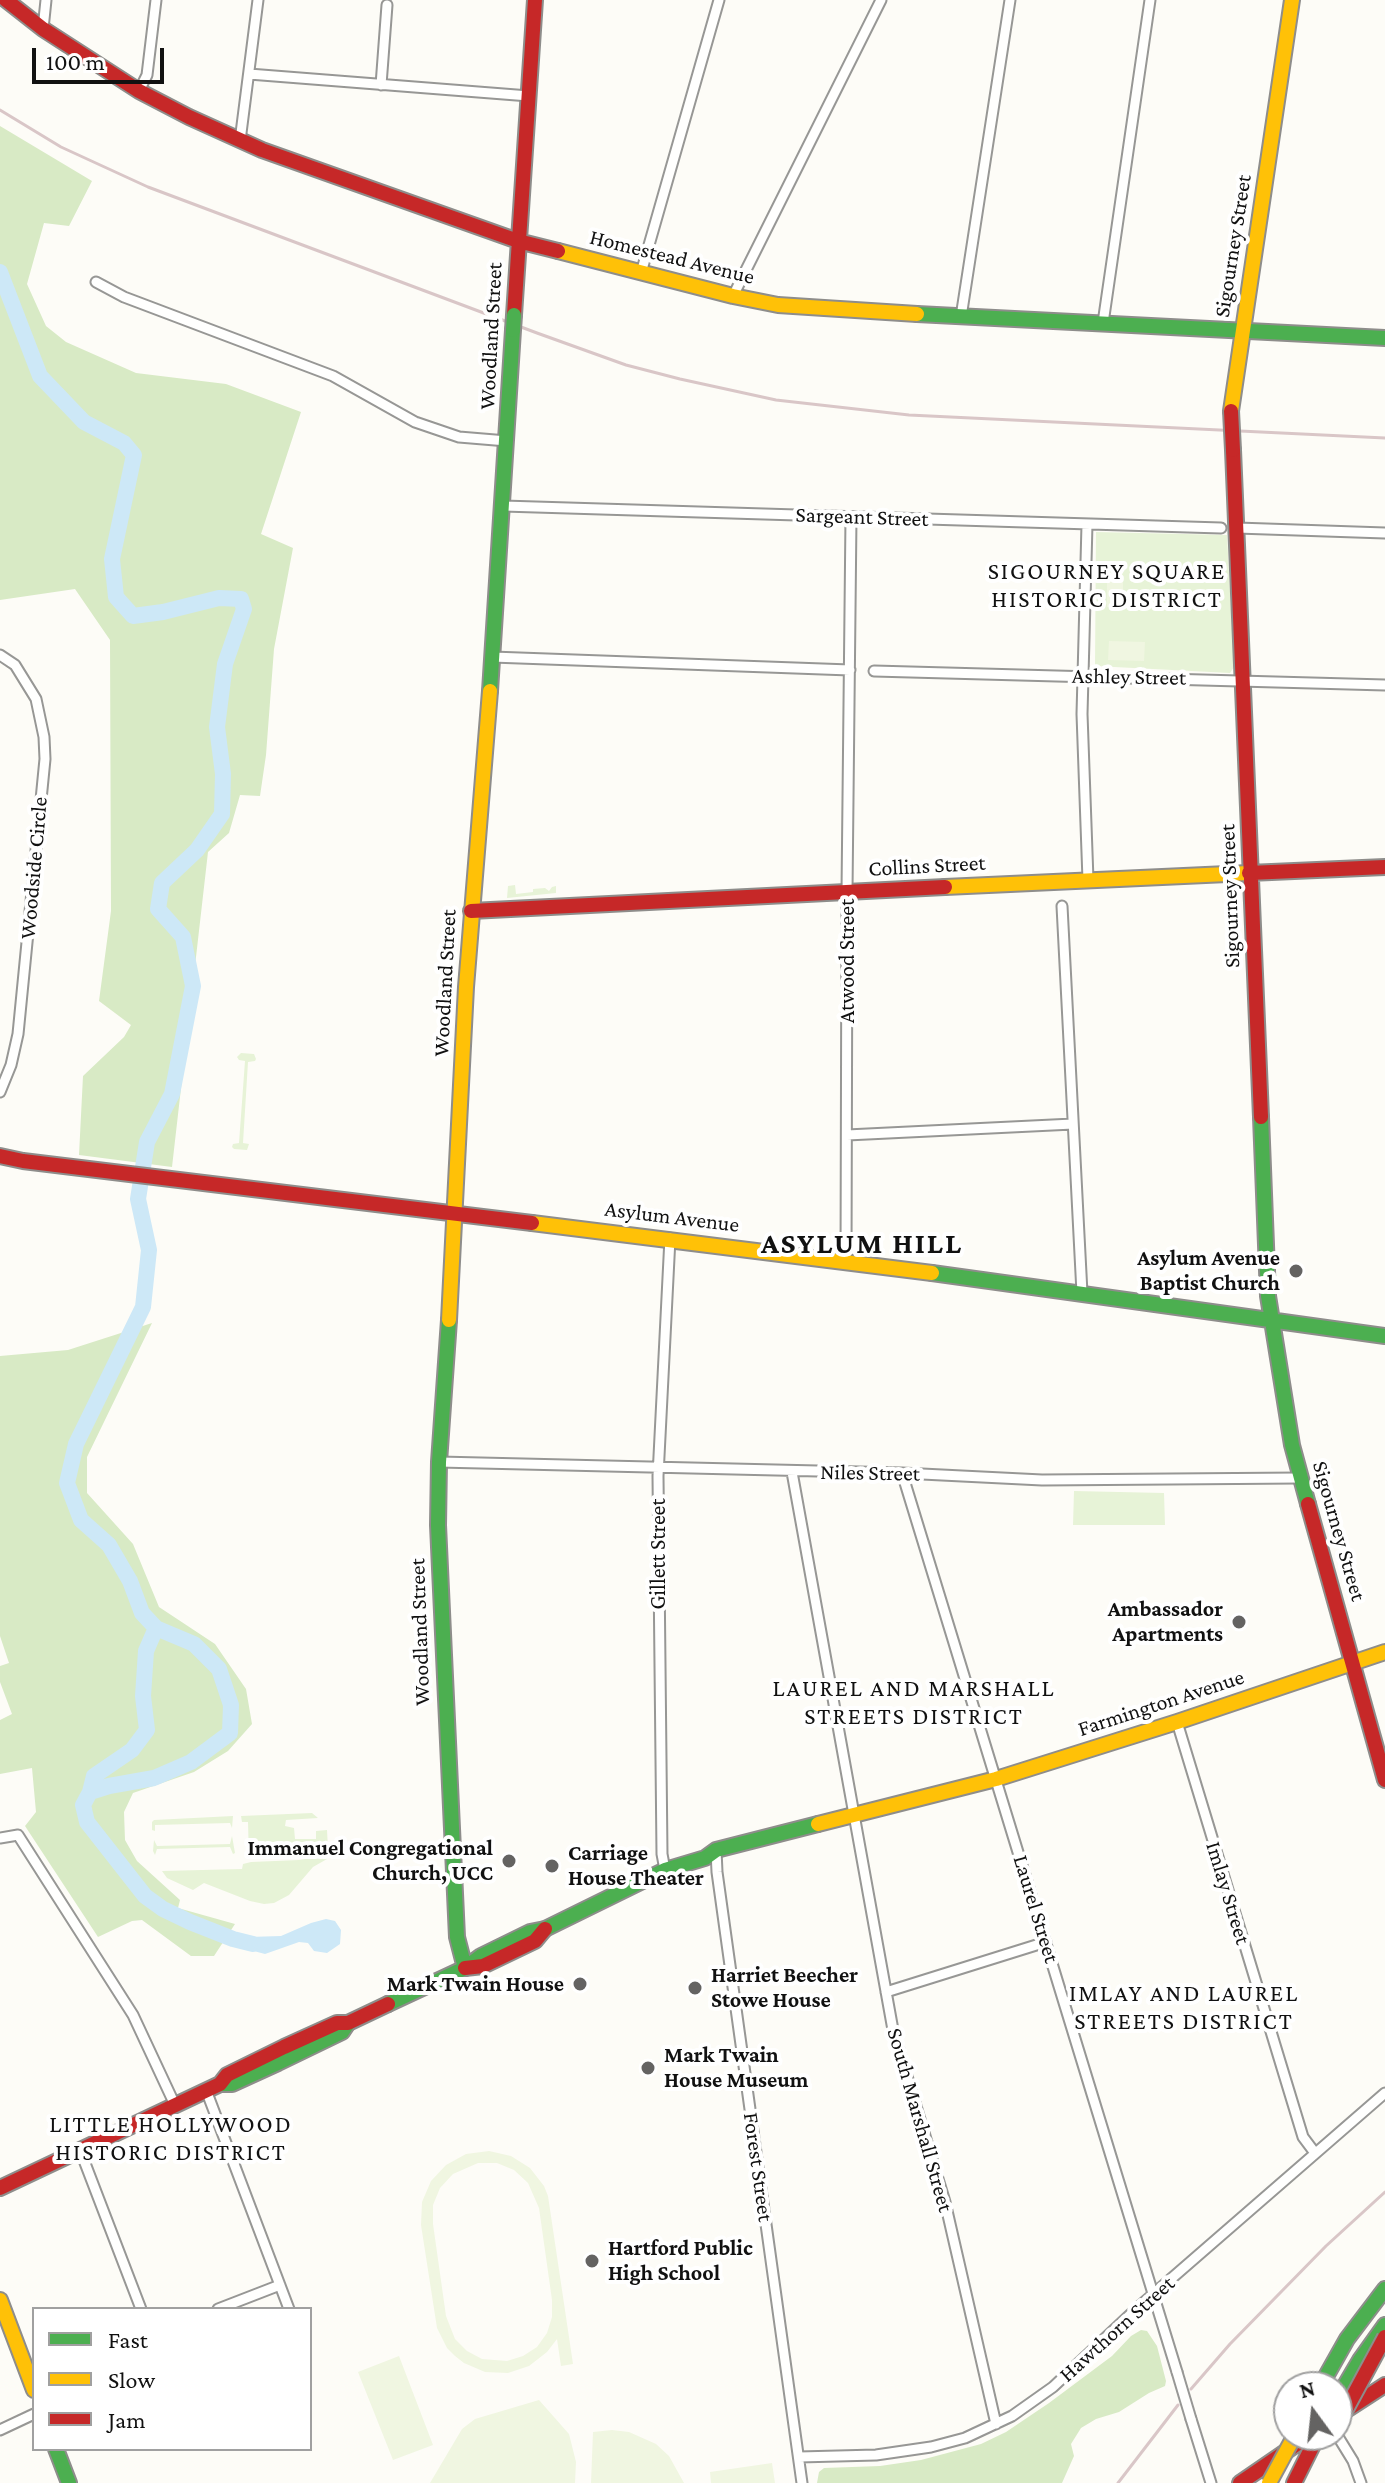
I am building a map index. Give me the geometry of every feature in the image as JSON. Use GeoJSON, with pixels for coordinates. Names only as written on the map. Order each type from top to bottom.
{"type":"FeatureCollection","features":[{"type":"Feature","properties":{"kind":"main road","name":"Homestead Avenue"},"geometry":{"type":"LineString","coordinates":[[6,0],[43,29],[139,91],[240,141],[518,241],[733,296],[778,305],[961,317],[1385,338]]}},
{"type":"Feature","properties":{"kind":"main road","name":"Woodland Street"},"geometry":{"type":"LineString","coordinates":[[465,1968],[457,1937],[450,1826],[438,1525],[439,1462],[471,911],[503,506],[535,0]]}},
{"type":"Feature","properties":{"kind":"main road","name":"Sigourney Street"},"geometry":{"type":"LineString","coordinates":[[1292,0],[1231,411],[1267,1289],[1292,1445],[1385,1780]]}},
{"type":"Feature","properties":{"kind":"main road","name":"Collins Street"},"geometry":{"type":"LineString","coordinates":[[471,911],[1385,867]]}},
{"type":"Feature","properties":{"kind":"main road","name":"Asylum Avenue"},"geometry":{"type":"LineString","coordinates":[[0,1156],[670,1238],[1385,1336]]}},
{"type":"Feature","properties":{"kind":"main road","name":"Farmington Avenue"},"geometry":{"type":"LineString","coordinates":[[0,2188],[213,2087],[232,2084],[278,2063],[342,2032],[348,2023],[465,1968],[483,1966],[535,1941],[545,1929],[665,1870],[671,1861],[681,1856],[702,1848],[716,1850],[996,1779],[1385,1652]]}},
{"type":"Feature","properties":{"kind":"main road"},"geometry":{"type":"LineString","coordinates":[[1329,2371],[1347,2339],[1385,2289]]}},
{"type":"Feature","properties":{"kind":"main road"},"geometry":{"type":"LineString","coordinates":[[0,2300],[32,2385]]}},
{"type":"Feature","properties":{"kind":"main road"},"geometry":{"type":"LineString","coordinates":[[1353,2372],[1385,2325]]}},
{"type":"Feature","properties":{"kind":"main road"},"geometry":{"type":"LineString","coordinates":[[1353,2396],[1385,2337]]}},
{"type":"Feature","properties":{"kind":"main road"},"geometry":{"type":"LineString","coordinates":[[1353,2406],[1385,2385]]}},
{"type":"Feature","properties":{"kind":"main road"},"geometry":{"type":"LineString","coordinates":[[57,2451],[69,2483]]}},
{"type":"Feature","properties":{"kind":"main road"},"geometry":{"type":"LineString","coordinates":[[1269,2483],[1286,2451]]}},
{"type":"Feature","properties":{"kind":"main road"},"geometry":{"type":"LineString","coordinates":[[1240,2483],[1287,2451]]}},
{"type":"Feature","properties":{"kind":"main road"},"geometry":{"type":"LineString","coordinates":[[1294,2483],[1310,2451]]}},
{"type":"Feature","properties":{"kind":"main road"},"geometry":{"type":"LineString","coordinates":[[1308,2483],[1325,2451]]}},
{"type":"Feature","properties":{"kind":"street"},"geometry":{"type":"LineString","coordinates":[[43,29],[46,0]]}},
{"type":"Feature","properties":{"kind":"street"},"geometry":{"type":"LineString","coordinates":[[139,91],[147,75],[156,0]]}},
{"type":"Feature","properties":{"kind":"street"},"geometry":{"type":"LineString","coordinates":[[240,141],[258,0]]}},
{"type":"Feature","properties":{"kind":"street"},"geometry":{"type":"LineString","coordinates":[[641,273],[719,0]]}},
{"type":"Feature","properties":{"kind":"street"},"geometry":{"type":"LineString","coordinates":[[733,296],[881,0]]}},
{"type":"Feature","properties":{"kind":"street"},"geometry":{"type":"LineString","coordinates":[[961,317],[1010,0]]}},
{"type":"Feature","properties":{"kind":"street"},"geometry":{"type":"LineString","coordinates":[[1103,323],[1150,0]]}},
{"type":"Feature","properties":{"kind":"street"},"geometry":{"type":"LineString","coordinates":[[381,85],[387,5]]}},
{"type":"Feature","properties":{"kind":"street"},"geometry":{"type":"LineString","coordinates":[[249,74],[529,96]]}},
{"type":"Feature","properties":{"kind":"street"},"geometry":{"type":"LineString","coordinates":[[96,282],[124,297],[333,376],[415,422],[459,437],[507,441]]}},
{"type":"Feature","properties":{"kind":"street","name":"Sargeant Street"},"geometry":{"type":"LineString","coordinates":[[503,506],[1221,528]]}},
{"type":"Feature","properties":{"kind":"street","name":"Atwood Street"},"geometry":{"type":"LineString","coordinates":[[846,1261],[851,517]]}},
{"type":"Feature","properties":{"kind":"street"},"geometry":{"type":"LineString","coordinates":[[1087,524],[1082,714],[1088,880]]}},
{"type":"Feature","properties":{"kind":"street"},"geometry":{"type":"LineString","coordinates":[[1237,528],[1385,533]]}},
{"type":"Feature","properties":{"kind":"street","name":"Woodside Circle"},"geometry":{"type":"LineString","coordinates":[[0,655],[15,665],[36,699],[45,759],[18,1034],[11,1065],[0,1092]]}},
{"type":"Feature","properties":{"kind":"street"},"geometry":{"type":"LineString","coordinates":[[492,657],[850,670]]}},
{"type":"Feature","properties":{"kind":"street","name":"Ashley Street"},"geometry":{"type":"LineString","coordinates":[[874,671],[1385,685]]}},
{"type":"Feature","properties":{"kind":"street"},"geometry":{"type":"LineString","coordinates":[[1062,906],[1082,1293]]}},
{"type":"Feature","properties":{"kind":"street"},"geometry":{"type":"LineString","coordinates":[[847,1135],[1073,1124]]}},
{"type":"Feature","properties":{"kind":"street","name":"Gillett Street"},"geometry":{"type":"LineString","coordinates":[[665,1870],[662,1854],[658,1468],[670,1238]]}},
{"type":"Feature","properties":{"kind":"street","name":"Niles Street"},"geometry":{"type":"LineString","coordinates":[[439,1462],[902,1473],[1042,1480],[1300,1478]]}},
{"type":"Feature","properties":{"kind":"street","name":"South Marshall Street"},"geometry":{"type":"LineString","coordinates":[[792,1472],[886,1992],[902,2059],[945,2202],[996,2424]]}},
{"type":"Feature","properties":{"kind":"street","name":"Laurel Street"},"geometry":{"type":"LineString","coordinates":[[902,1473],[1211,2483]]}},
{"type":"Feature","properties":{"kind":"street","name":"Imlay Street"},"geometry":{"type":"LineString","coordinates":[[1177,1722],[1303,2137],[1315,2153]]}},
{"type":"Feature","properties":{"kind":"street"},"geometry":{"type":"LineString","coordinates":[[0,1838],[18,1835],[133,2015],[175,2105]]}},
{"type":"Feature","properties":{"kind":"street","name":"Forest Street"},"geometry":{"type":"LineString","coordinates":[[716,1850],[802,2483]]}},
{"type":"Feature","properties":{"kind":"street"},"geometry":{"type":"LineString","coordinates":[[886,1992],[1046,1942]]}},
{"type":"Feature","properties":{"kind":"street"},"geometry":{"type":"LineString","coordinates":[[213,2087],[288,2307]]}},
{"type":"Feature","properties":{"kind":"street","name":"Hawthorn Street"},"geometry":{"type":"LineString","coordinates":[[799,2457],[876,2455],[914,2450],[965,2438],[1028,2406],[1385,2093]]}},
{"type":"Feature","properties":{"kind":"street"},"geometry":{"type":"LineString","coordinates":[[80,2150],[140,2307]]}},
{"type":"Feature","properties":{"kind":"street"},"geometry":{"type":"LineString","coordinates":[[223,2307],[280,2285]]}},
{"type":"Feature","properties":{"kind":"street"},"geometry":{"type":"LineString","coordinates":[[0,2430],[32,2415]]}},
{"type":"Feature","properties":{"kind":"street"},"geometry":{"type":"LineString","coordinates":[[1346,2451],[1361,2483]]}},
{"type":"Feature","properties":{"kind":"green space"},"geometry":{"type":"Polygon","coordinates":[[[0,126],[92,181],[69,226],[44,223],[27,284],[46,326],[66,342],[136,373],[226,384],[301,412],[261,534],[293,548],[274,649],[260,796],[240,795],[229,833],[208,852],[172,1167],[79,1155],[83,1076],[124,1037],[131,1025],[99,1001],[111,911],[110,640],[75,589],[0,600],[0,126]]]}},
{"type":"Feature","properties":{"kind":"green space"},"geometry":{"type":"Polygon","coordinates":[[[1096,532],[1227,535],[1234,667],[1230,673],[1095,666],[1096,532]]]}},
{"type":"Feature","properties":{"kind":"green space"},"geometry":{"type":"Polygon","coordinates":[[[1107,578],[1123,578],[1123,607],[1107,607],[1107,578]]]}},
{"type":"Feature","properties":{"kind":"green space"},"geometry":{"type":"Polygon","coordinates":[[[1109,641],[1145,642],[1144,661],[1108,660],[1109,641]]]}},
{"type":"Feature","properties":{"kind":"green space"},"geometry":{"type":"Polygon","coordinates":[[[515,885],[516,894],[533,892],[533,889],[545,888],[549,891],[556,886],[556,893],[507,898],[508,886],[515,885]]]}},
{"type":"Feature","properties":{"kind":"green space"},"geometry":{"type":"Polygon","coordinates":[[[241,1053],[254,1054],[256,1059],[248,1062],[243,1143],[249,1144],[247,1150],[232,1147],[239,1143],[245,1061],[237,1057],[241,1053]]]}},
{"type":"Feature","properties":{"kind":"green space"},"geometry":{"type":"Polygon","coordinates":[[[152,1323],[87,1457],[87,1493],[133,1544],[159,1607],[215,1644],[246,1689],[252,1724],[228,1751],[194,1772],[133,1793],[124,1812],[125,1840],[137,1861],[180,1900],[178,1908],[235,1924],[214,1956],[191,1956],[142,1920],[132,1921],[98,1937],[25,1826],[36,1812],[32,1768],[0,1774],[0,1720],[12,1714],[0,1682],[0,1666],[9,1663],[0,1636],[0,1356],[68,1350],[152,1323]]]}},
{"type":"Feature","properties":{"kind":"green space"},"geometry":{"type":"Polygon","coordinates":[[[1074,1491],[1164,1493],[1165,1525],[1073,1525],[1074,1491]]]}},
{"type":"Feature","properties":{"kind":"green space"},"geometry":{"type":"Polygon","coordinates":[[[312,1813],[318,1818],[286,1820],[285,1826],[294,1828],[295,1839],[316,1839],[316,1831],[327,1830],[328,1849],[325,1853],[249,1859],[248,1822],[242,1822],[241,1816],[312,1813]]]}},
{"type":"Feature","properties":{"kind":"green space"},"geometry":{"type":"Polygon","coordinates":[[[233,1816],[232,1828],[230,1823],[155,1825],[155,1831],[152,1830],[154,1820],[233,1816]]]}},
{"type":"Feature","properties":{"kind":"green space"},"geometry":{"type":"Polygon","coordinates":[[[232,1836],[233,1854],[230,1847],[157,1849],[155,1855],[153,1851],[154,1840],[157,1846],[230,1844],[232,1836]]]}},
{"type":"Feature","properties":{"kind":"green space"},"geometry":{"type":"Polygon","coordinates":[[[324,1856],[327,1859],[313,1867],[289,1895],[274,1903],[264,1904],[204,1883],[193,1890],[167,1878],[162,1871],[242,1869],[243,1864],[251,1862],[324,1856]]]}},
{"type":"Feature","properties":{"kind":"green space"},"geometry":{"type":"Polygon","coordinates":[[[489,2151],[511,2156],[530,2168],[544,2186],[573,2364],[561,2366],[557,2339],[547,2352],[529,2366],[508,2373],[485,2372],[464,2363],[447,2348],[437,2328],[421,2225],[422,2202],[431,2181],[446,2165],[466,2154],[489,2151]],[[478,2163],[453,2174],[440,2188],[433,2205],[433,2224],[446,2316],[455,2339],[467,2351],[482,2359],[507,2361],[537,2347],[547,2333],[552,2317],[552,2300],[539,2208],[528,2183],[514,2170],[497,2163],[478,2163]]]}},
{"type":"Feature","properties":{"kind":"green space"},"geometry":{"type":"Polygon","coordinates":[[[1141,2330],[1147,2331],[1157,2346],[1165,2386],[1119,2412],[1096,2419],[1081,2428],[1071,2444],[1074,2456],[1062,2483],[817,2483],[819,2472],[824,2468],[880,2466],[921,2460],[981,2444],[1006,2432],[1049,2403],[1141,2330]]]}},
{"type":"Feature","properties":{"kind":"green space"},"geometry":{"type":"Polygon","coordinates":[[[399,2356],[433,2445],[393,2460],[358,2372],[399,2356]]]}},
{"type":"Feature","properties":{"kind":"green space"},"geometry":{"type":"Polygon","coordinates":[[[539,2400],[569,2434],[576,2462],[575,2483],[430,2483],[462,2429],[475,2419],[539,2400]]]}},
{"type":"Feature","properties":{"kind":"green space"},"geometry":{"type":"Polygon","coordinates":[[[593,2432],[629,2432],[656,2444],[669,2456],[684,2483],[591,2483],[593,2432]]]}},
{"type":"Feature","properties":{"kind":"green space"},"geometry":{"type":"Polygon","coordinates":[[[772,2463],[775,2483],[711,2483],[710,2472],[772,2463]]]}},
{"type":"Feature","properties":{"kind":"water"},"geometry":{"type":"Polygon","coordinates":[[[326,1919],[335,1921],[341,1930],[340,1944],[327,1953],[314,1951],[308,1943],[299,1942],[265,1954],[231,1945],[238,1934],[248,1937],[281,1936],[326,1919]]]}},
{"type":"Feature","properties":{"kind":"waterway"},"geometry":{"type":"LineString","coordinates":[[0,272],[40,376],[84,422],[124,443],[134,455],[112,559],[116,597],[133,616],[219,598],[241,599],[244,609],[225,664],[217,727],[223,774],[222,814],[197,850],[162,883],[158,909],[183,937],[193,986],[172,1094],[147,1142],[138,1199],[149,1250],[143,1307],[76,1444],[67,1483],[81,1520],[109,1545],[130,1581],[142,1613],[156,1628],[194,1644],[219,1669],[231,1705],[230,1733],[191,1762],[154,1778],[90,1792],[83,1805],[87,1822],[145,1896],[190,1922],[253,1944]]}},
{"type":"Feature","properties":{"kind":"waterway"},"geometry":{"type":"LineString","coordinates":[[90,1792],[94,1776],[132,1750],[147,1730],[143,1696],[146,1651],[156,1628]]}},
{"type":"Feature","properties":{"kind":"railway"},"geometry":{"type":"LineString","coordinates":[[0,110],[61,147],[148,187],[537,333],[626,365],[680,379],[776,400],[909,415],[1385,438]]}},
{"type":"Feature","properties":{"kind":"railway"},"geometry":{"type":"LineString","coordinates":[[1191,2389],[1230,2344],[1326,2246],[1385,2192]]}},
{"type":"Feature","properties":{"kind":"railway"},"geometry":{"type":"LineString","coordinates":[[1118,2483],[1178,2405]]}},
{"type":"Feature","properties":{"kind":"traffic: fast"},"geometry":{"type":"LineString","coordinates":[[917,314],[1385,338]]}},
{"type":"Feature","properties":{"kind":"traffic: fast"},"geometry":{"type":"LineString","coordinates":[[513,330],[514,315]]}},
{"type":"Feature","properties":{"kind":"traffic: fast"},"geometry":{"type":"LineString","coordinates":[[490,691],[513,330]]}},
{"type":"Feature","properties":{"kind":"traffic: fast"},"geometry":{"type":"LineString","coordinates":[[1261,1117],[1268,1296],[1292,1445],[1308,1504]]}},
{"type":"Feature","properties":{"kind":"traffic: fast"},"geometry":{"type":"LineString","coordinates":[[932,1273],[1385,1336]]}},
{"type":"Feature","properties":{"kind":"traffic: fast"},"geometry":{"type":"LineString","coordinates":[[449,1320],[438,1525],[457,1937],[465,1968]]}},
{"type":"Feature","properties":{"kind":"traffic: fast"},"geometry":{"type":"LineString","coordinates":[[388,2004],[465,1968],[481,1956],[530,1932],[545,1929],[665,1870],[705,1858],[716,1850],[818,1824]]}},
{"type":"Feature","properties":{"kind":"traffic: fast"},"geometry":{"type":"LineString","coordinates":[[220,2084],[232,2084],[278,2063],[342,2032],[348,2023]]}},
{"type":"Feature","properties":{"kind":"traffic: fast"},"geometry":{"type":"LineString","coordinates":[[1329,2371],[1347,2339],[1385,2289]]}},
{"type":"Feature","properties":{"kind":"traffic: fast"},"geometry":{"type":"LineString","coordinates":[[1353,2372],[1385,2325]]}},
{"type":"Feature","properties":{"kind":"traffic: fast"},"geometry":{"type":"LineString","coordinates":[[57,2451],[69,2483]]}},
{"type":"Feature","properties":{"kind":"traffic: slow"},"geometry":{"type":"LineString","coordinates":[[1231,411],[1292,0]]}},
{"type":"Feature","properties":{"kind":"traffic: slow"},"geometry":{"type":"LineString","coordinates":[[558,251],[778,305],[917,314]]}},
{"type":"Feature","properties":{"kind":"traffic: slow"},"geometry":{"type":"LineString","coordinates":[[449,1320],[466,987],[490,691]]}},
{"type":"Feature","properties":{"kind":"traffic: slow"},"geometry":{"type":"LineString","coordinates":[[945,887],[1249,873]]}},
{"type":"Feature","properties":{"kind":"traffic: slow"},"geometry":{"type":"LineString","coordinates":[[532,1223],[932,1273]]}},
{"type":"Feature","properties":{"kind":"traffic: slow"},"geometry":{"type":"LineString","coordinates":[[818,1824],[996,1779],[1385,1652]]}},
{"type":"Feature","properties":{"kind":"traffic: slow"},"geometry":{"type":"LineString","coordinates":[[0,2300],[32,2385]]}},
{"type":"Feature","properties":{"kind":"traffic: slow"},"geometry":{"type":"LineString","coordinates":[[1269,2483],[1286,2451]]}},
{"type":"Feature","properties":{"kind":"traffic: jam"},"geometry":{"type":"LineString","coordinates":[[6,0],[43,29],[139,91],[189,117],[262,150],[518,241],[558,251]]}},
{"type":"Feature","properties":{"kind":"traffic: jam"},"geometry":{"type":"LineString","coordinates":[[514,315],[535,0]]}},
{"type":"Feature","properties":{"kind":"traffic: jam"},"geometry":{"type":"LineString","coordinates":[[1231,411],[1233,450]]}},
{"type":"Feature","properties":{"kind":"traffic: jam"},"geometry":{"type":"LineString","coordinates":[[1233,450],[1261,1117]]}},
{"type":"Feature","properties":{"kind":"traffic: jam"},"geometry":{"type":"LineString","coordinates":[[1249,873],[1385,867]]}},
{"type":"Feature","properties":{"kind":"traffic: jam"},"geometry":{"type":"LineString","coordinates":[[471,911],[945,887]]}},
{"type":"Feature","properties":{"kind":"traffic: jam"},"geometry":{"type":"LineString","coordinates":[[0,1156],[532,1223]]}},
{"type":"Feature","properties":{"kind":"traffic: jam"},"geometry":{"type":"LineString","coordinates":[[1308,1504],[1385,1780]]}},
{"type":"Feature","properties":{"kind":"traffic: jam"},"geometry":{"type":"LineString","coordinates":[[465,1968],[483,1966],[535,1941],[545,1929]]}},
{"type":"Feature","properties":{"kind":"traffic: jam"},"geometry":{"type":"LineString","coordinates":[[0,2188],[220,2084],[227,2075],[284,2047],[388,2004]]}},
{"type":"Feature","properties":{"kind":"traffic: jam"},"geometry":{"type":"LineString","coordinates":[[1353,2396],[1385,2337]]}},
{"type":"Feature","properties":{"kind":"traffic: jam"},"geometry":{"type":"LineString","coordinates":[[1353,2406],[1385,2385]]}},
{"type":"Feature","properties":{"kind":"traffic: jam"},"geometry":{"type":"LineString","coordinates":[[1240,2483],[1287,2451]]}},
{"type":"Feature","properties":{"kind":"traffic: jam"},"geometry":{"type":"LineString","coordinates":[[1294,2483],[1310,2451]]}},
{"type":"Feature","properties":{"kind":"place","name":"Asylum Avenue Baptist Church"},"geometry":{"type":"Point","coordinates":[1296,1271]}},
{"type":"Feature","properties":{"kind":"place","name":"Ambassador Apartments"},"geometry":{"type":"Point","coordinates":[1239,1622]}},
{"type":"Feature","properties":{"kind":"place","name":"Immanuel Congregational Church, UCC"},"geometry":{"type":"Point","coordinates":[509,1861]}},
{"type":"Feature","properties":{"kind":"place","name":"Carriage House Theater"},"geometry":{"type":"Point","coordinates":[552,1866]}},
{"type":"Feature","properties":{"kind":"place","name":"Mark Twain House"},"geometry":{"type":"Point","coordinates":[580,1984]}},
{"type":"Feature","properties":{"kind":"place","name":"Harriet Beecher Stowe House"},"geometry":{"type":"Point","coordinates":[695,1988]}},
{"type":"Feature","properties":{"kind":"place","name":"Mark Twain House Museum"},"geometry":{"type":"Point","coordinates":[648,2068]}},
{"type":"Feature","properties":{"kind":"place","name":"Hartford Public High School"},"geometry":{"type":"Point","coordinates":[592,2261]}},
{"type":"Feature","properties":{"kind":"district","name":"SIGOURNEY SQUARE HISTORIC DISTRICT"},"geometry":{"type":"Point","coordinates":[1107,586]}},
{"type":"Feature","properties":{"kind":"district","name":"ASYLUM HILL"},"geometry":{"type":"Point","coordinates":[862,1244]}},
{"type":"Feature","properties":{"kind":"district","name":"LAUREL AND MARSHALL STREETS DISTRICT"},"geometry":{"type":"Point","coordinates":[914,1703]}},
{"type":"Feature","properties":{"kind":"district","name":"IMLAY AND LAUREL STREETS DISTRICT"},"geometry":{"type":"Point","coordinates":[1184,2008]}},
{"type":"Feature","properties":{"kind":"district","name":"LITTLE HOLLYWOOD HISTORIC DISTRICT"},"geometry":{"type":"Point","coordinates":[171,2139]}}]}
